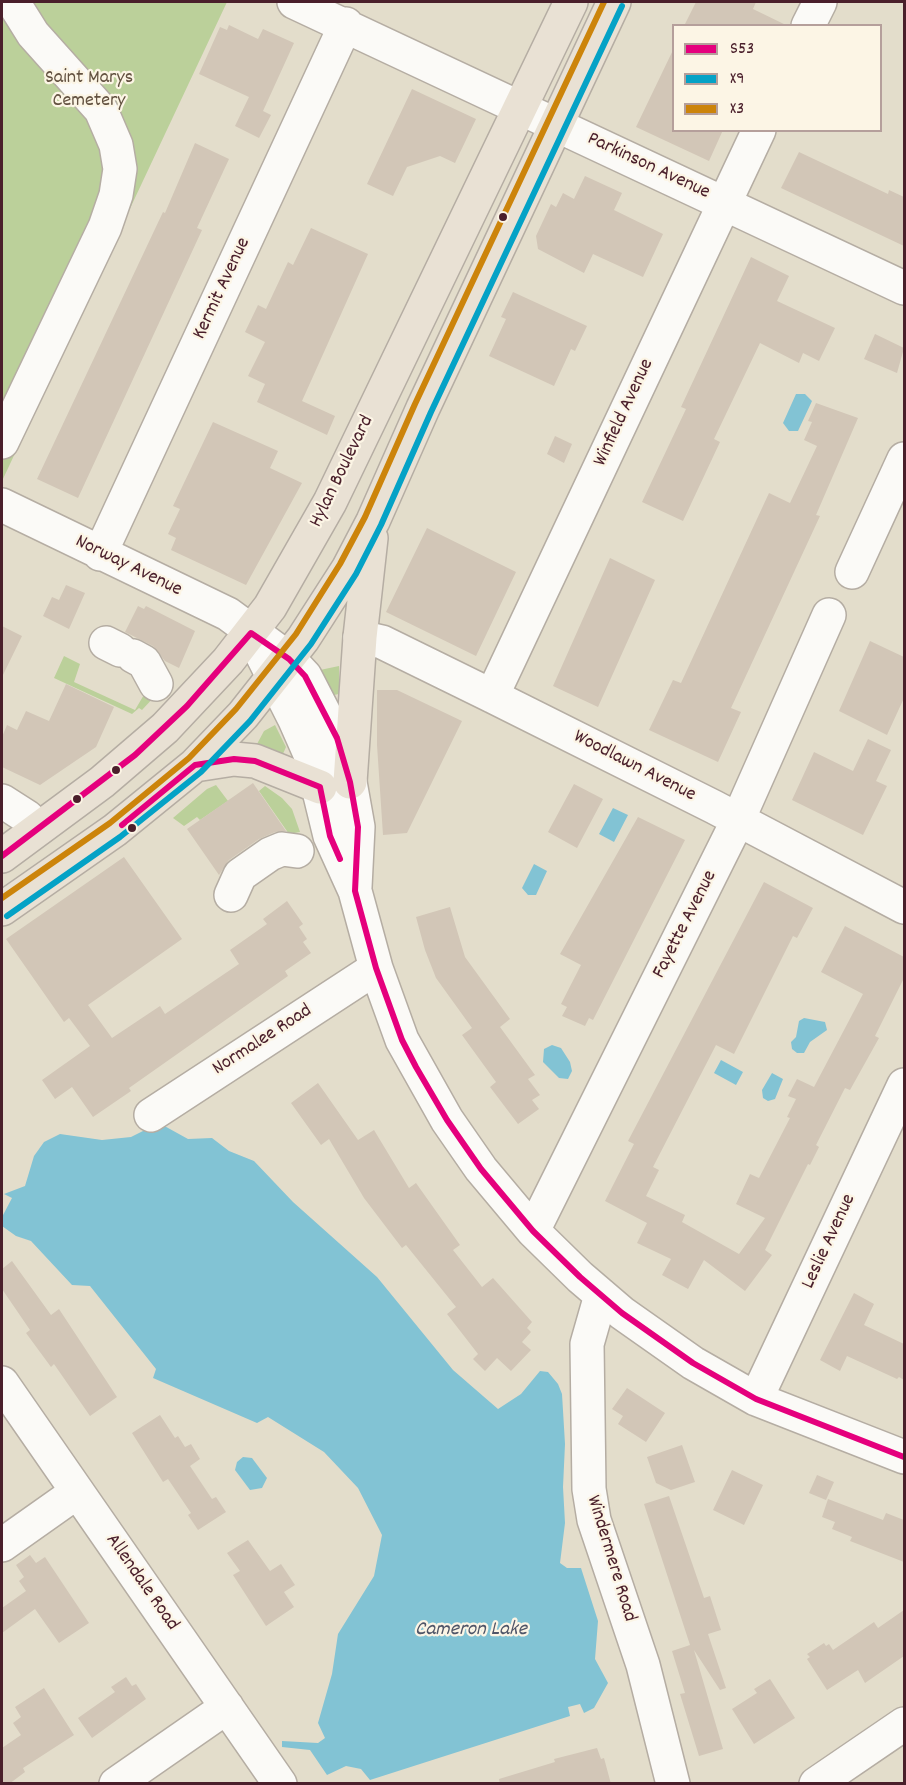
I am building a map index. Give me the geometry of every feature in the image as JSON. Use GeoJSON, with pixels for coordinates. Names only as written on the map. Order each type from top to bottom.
{"type":"FeatureCollection","features":[{"type":"Feature","properties":{"kind":"main road","name":"Hylan Boulevard"},"geometry":{"type":"LineString","coordinates":[[2,856],[102,782],[165,728],[210,682],[251,633],[303,553],[330,502],[571,2]]}},
{"type":"Feature","properties":{"kind":"main road"},"geometry":{"type":"LineString","coordinates":[[2,909],[123,824],[195,765],[281,669],[339,585],[373,521],[614,2]]}},
{"type":"Feature","properties":{"kind":"main road"},"geometry":{"type":"LineString","coordinates":[[195,765],[234,759],[255,761],[335,784],[360,637],[373,521]]}},
{"type":"Feature","properties":{"kind":"street"},"geometry":{"type":"LineString","coordinates":[[2,442],[105,227],[116,195],[120,169],[116,145],[101,110],[33,34],[13,2]]}},
{"type":"Feature","properties":{"kind":"street","name":"Parkinson Avenue"},"geometry":{"type":"LineString","coordinates":[[294,2],[346,24],[904,288]]}},
{"type":"Feature","properties":{"kind":"street"},"geometry":{"type":"LineString","coordinates":[[809,24],[820,2]]}},
{"type":"Feature","properties":{"kind":"street","name":"Kermit Avenue"},"geometry":{"type":"LineString","coordinates":[[100,554],[346,24]]}},
{"type":"Feature","properties":{"kind":"street","name":"Winfield Avenue"},"geometry":{"type":"LineString","coordinates":[[492,696],[758,132]]}},
{"type":"Feature","properties":{"kind":"street"},"geometry":{"type":"LineString","coordinates":[[852,572],[904,459]]}},
{"type":"Feature","properties":{"kind":"street","name":"Norway Avenue"},"geometry":{"type":"LineString","coordinates":[[2,505],[228,614],[251,633],[281,669],[306,676],[337,738],[335,784],[358,827],[355,891],[376,968],[402,1040],[431,1094],[481,1169],[533,1231],[601,1295],[702,1369],[756,1399],[904,1457]]}},
{"type":"Feature","properties":{"kind":"street","name":"Fayette Avenue"},"geometry":{"type":"LineString","coordinates":[[533,1231],[738,820],[829,615]]}},
{"type":"Feature","properties":{"kind":"street","name":"Woodlawn Avenue"},"geometry":{"type":"LineString","coordinates":[[360,637],[382,642],[492,696],[738,820],[904,908]]}},
{"type":"Feature","properties":{"kind":"street"},"geometry":{"type":"LineString","coordinates":[[119,650],[144,662],[156,684]]}},
{"type":"Feature","properties":{"kind":"street"},"geometry":{"type":"LineString","coordinates":[[2,801],[27,817],[39,828]]}},
{"type":"Feature","properties":{"kind":"street"},"geometry":{"type":"LineString","coordinates":[[231,895],[240,875],[270,854],[282,849],[297,851]]}},
{"type":"Feature","properties":{"kind":"street","name":"Normalee Road"},"geometry":{"type":"LineString","coordinates":[[151,1115],[376,968]]}},
{"type":"Feature","properties":{"kind":"street","name":"Leslie Avenue"},"geometry":{"type":"LineString","coordinates":[[756,1399],[904,1085]]}},
{"type":"Feature","properties":{"kind":"street","name":"Windermere Road"},"geometry":{"type":"LineString","coordinates":[[601,1295],[587,1344],[589,1489],[594,1520],[643,1665],[673,1784]]}},
{"type":"Feature","properties":{"kind":"street","name":"Allendale Road"},"geometry":{"type":"LineString","coordinates":[[2,1383],[280,1784]]}},
{"type":"Feature","properties":{"kind":"street"},"geometry":{"type":"LineString","coordinates":[[2,1545],[77,1492]]}},
{"type":"Feature","properties":{"kind":"street"},"geometry":{"type":"LineString","coordinates":[[116,1784],[227,1707]]}},
{"type":"Feature","properties":{"kind":"street"},"geometry":{"type":"LineString","coordinates":[[816,1784],[904,1725]]}},
{"type":"Feature","properties":{"kind":"green space","name":"Saint Marys Cemetery"},"geometry":{"type":"Polygon","coordinates":[[[2,2],[227,2],[2,481],[2,2]]]}},
{"type":"Feature","properties":{"kind":"green space"},"geometry":{"type":"Polygon","coordinates":[[[64,656],[80,664],[74,682],[135,710],[145,693],[155,696],[142,710],[139,708],[132,714],[54,678],[64,656]]]}},
{"type":"Feature","properties":{"kind":"green space"},"geometry":{"type":"Polygon","coordinates":[[[339,666],[339,694],[334,695],[320,670],[339,666]]]}},
{"type":"Feature","properties":{"kind":"green space"},"geometry":{"type":"Polygon","coordinates":[[[275,725],[286,747],[282,756],[257,744],[264,731],[275,725]]]}},
{"type":"Feature","properties":{"kind":"green space"},"geometry":{"type":"Polygon","coordinates":[[[216,785],[228,801],[200,820],[197,817],[184,826],[173,818],[207,789],[216,785]]]}},
{"type":"Feature","properties":{"kind":"green space"},"geometry":{"type":"Polygon","coordinates":[[[265,786],[282,798],[292,809],[300,832],[289,834],[259,791],[265,786]]]}},
{"type":"Feature","properties":{"kind":"water"},"geometry":{"type":"Polygon","coordinates":[[[796,394],[805,394],[812,401],[798,431],[789,431],[783,423],[796,394]]]}},
{"type":"Feature","properties":{"kind":"water"},"geometry":{"type":"Polygon","coordinates":[[[613,808],[628,815],[614,842],[599,834],[613,808]]]}},
{"type":"Feature","properties":{"kind":"water"},"geometry":{"type":"Polygon","coordinates":[[[534,864],[547,871],[536,895],[528,895],[522,888],[534,864]]]}},
{"type":"Feature","properties":{"kind":"water"},"geometry":{"type":"Polygon","coordinates":[[[804,1018],[825,1022],[827,1030],[810,1042],[804,1053],[797,1053],[792,1049],[791,1042],[796,1037],[799,1021],[804,1018]]]}},
{"type":"Feature","properties":{"kind":"water"},"geometry":{"type":"Polygon","coordinates":[[[552,1045],[561,1048],[570,1062],[572,1071],[568,1079],[559,1078],[543,1062],[544,1049],[552,1045]]]}},
{"type":"Feature","properties":{"kind":"water"},"geometry":{"type":"Polygon","coordinates":[[[721,1060],[743,1072],[736,1085],[714,1073],[721,1060]]]}},
{"type":"Feature","properties":{"kind":"water"},"geometry":{"type":"Polygon","coordinates":[[[772,1073],[783,1079],[775,1099],[768,1101],[763,1098],[762,1090],[772,1073]]]}},
{"type":"Feature","properties":{"kind":"water","name":"Cameron Lake"},"geometry":{"type":"Polygon","coordinates":[[[159,1123],[188,1139],[212,1138],[229,1151],[254,1161],[293,1202],[377,1277],[453,1370],[498,1409],[521,1394],[540,1371],[548,1372],[558,1384],[562,1394],[565,1444],[563,1487],[565,1523],[560,1563],[567,1568],[581,1568],[598,1621],[595,1659],[608,1683],[594,1708],[584,1713],[580,1704],[568,1707],[570,1716],[370,1780],[361,1769],[346,1766],[327,1775],[310,1750],[282,1747],[282,1741],[318,1743],[325,1738],[318,1723],[332,1674],[338,1634],[374,1576],[382,1535],[358,1488],[324,1452],[268,1417],[257,1423],[153,1378],[156,1369],[90,1286],[72,1285],[31,1241],[16,1236],[2,1226],[2,1217],[12,1198],[4,1194],[25,1186],[34,1156],[44,1142],[60,1134],[102,1140],[131,1137],[159,1123]]]}},
{"type":"Feature","properties":{"kind":"water"},"geometry":{"type":"Polygon","coordinates":[[[243,1457],[252,1458],[267,1478],[262,1488],[250,1490],[235,1470],[237,1462],[243,1457]]]}},
{"type":"Feature","properties":{"kind":"building"},"geometry":{"type":"Polygon","coordinates":[[[696,2],[756,2],[753,9],[784,24],[685,24],[696,2]]]}},
{"type":"Feature","properties":{"kind":"building"},"geometry":{"type":"Polygon","coordinates":[[[229,25],[258,39],[263,29],[294,43],[263,111],[271,115],[259,138],[235,126],[249,97],[199,74],[220,27],[227,30],[229,25]]]}},
{"type":"Feature","properties":{"kind":"building"},"geometry":{"type":"Polygon","coordinates":[[[672,52],[672,132],[722,132],[709,161],[636,127],[672,52]]]}},
{"type":"Feature","properties":{"kind":"building"},"geometry":{"type":"Polygon","coordinates":[[[412,89],[476,119],[455,163],[440,156],[407,167],[393,196],[367,184],[412,89]]]}},
{"type":"Feature","properties":{"kind":"building"},"geometry":{"type":"Polygon","coordinates":[[[195,143],[229,159],[197,228],[202,230],[78,498],[37,479],[163,212],[165,213],[195,143]]]}},
{"type":"Feature","properties":{"kind":"building"},"geometry":{"type":"Polygon","coordinates":[[[799,152],[888,194],[889,190],[904,197],[904,246],[781,188],[799,152]]]}},
{"type":"Feature","properties":{"kind":"building"},"geometry":{"type":"Polygon","coordinates":[[[585,176],[622,193],[614,210],[663,234],[643,277],[593,254],[584,273],[538,249],[536,236],[551,204],[556,207],[563,193],[574,199],[585,176]]]}},
{"type":"Feature","properties":{"kind":"building"},"geometry":{"type":"Polygon","coordinates":[[[311,228],[368,254],[302,401],[335,416],[327,435],[257,402],[265,384],[248,376],[265,342],[245,332],[258,305],[266,309],[288,262],[293,265],[311,228]]]}},
{"type":"Feature","properties":{"kind":"building"},"geometry":{"type":"Polygon","coordinates":[[[751,257],[789,276],[777,301],[835,328],[819,361],[803,353],[799,363],[760,343],[714,439],[720,442],[683,521],[642,502],[686,409],[681,407],[751,257]]]}},
{"type":"Feature","properties":{"kind":"building"},"geometry":{"type":"Polygon","coordinates":[[[513,292],[587,326],[575,351],[571,349],[554,386],[489,356],[506,319],[501,317],[513,292]]]}},
{"type":"Feature","properties":{"kind":"building"},"geometry":{"type":"Polygon","coordinates":[[[875,334],[904,348],[897,373],[864,359],[875,334]]]}},
{"type":"Feature","properties":{"kind":"building"},"geometry":{"type":"Polygon","coordinates":[[[816,403],[858,418],[816,515],[820,516],[731,708],[741,712],[718,762],[649,730],[673,680],[681,683],[769,493],[790,503],[817,446],[804,440],[812,422],[808,421],[816,403]]]}},
{"type":"Feature","properties":{"kind":"building"},"geometry":{"type":"Polygon","coordinates":[[[213,422],[278,451],[270,468],[302,483],[246,585],[171,550],[176,538],[168,534],[180,509],[173,506],[213,422]]]}},
{"type":"Feature","properties":{"kind":"building"},"geometry":{"type":"Polygon","coordinates":[[[555,436],[572,444],[564,463],[547,454],[555,436]]]}},
{"type":"Feature","properties":{"kind":"building"},"geometry":{"type":"Polygon","coordinates":[[[427,528],[516,572],[476,656],[386,612],[427,528]]]}},
{"type":"Feature","properties":{"kind":"building"},"geometry":{"type":"Polygon","coordinates":[[[610,558],[655,580],[598,707],[553,686],[610,558]]]}},
{"type":"Feature","properties":{"kind":"building"},"geometry":{"type":"Polygon","coordinates":[[[66,585],[85,593],[69,629],[43,616],[52,597],[59,600],[66,585]]]}},
{"type":"Feature","properties":{"kind":"building"},"geometry":{"type":"Polygon","coordinates":[[[138,606],[144,609],[146,606],[195,631],[179,668],[165,661],[153,646],[125,632],[138,606]]]}},
{"type":"Feature","properties":{"kind":"building"},"geometry":{"type":"Polygon","coordinates":[[[2,626],[22,636],[2,677],[2,626]]]}},
{"type":"Feature","properties":{"kind":"building"},"geometry":{"type":"Polygon","coordinates":[[[870,641],[904,657],[904,698],[887,735],[839,711],[870,641]]]}},
{"type":"Feature","properties":{"kind":"building"},"geometry":{"type":"Polygon","coordinates":[[[66,684],[114,707],[96,747],[40,785],[2,767],[2,737],[7,725],[17,730],[26,711],[49,721],[66,684]]]}},
{"type":"Feature","properties":{"kind":"building"},"geometry":{"type":"Polygon","coordinates":[[[377,690],[397,690],[462,721],[407,833],[383,835],[377,745],[377,690]]]}},
{"type":"Feature","properties":{"kind":"building"},"geometry":{"type":"Polygon","coordinates":[[[868,739],[891,750],[876,781],[887,786],[863,835],[792,800],[814,752],[853,771],[868,739]]]}},
{"type":"Feature","properties":{"kind":"building"},"geometry":{"type":"Polygon","coordinates":[[[253,783],[286,831],[275,832],[259,839],[229,860],[219,875],[187,829],[253,783]]]}},
{"type":"Feature","properties":{"kind":"building"},"geometry":{"type":"Polygon","coordinates":[[[574,784],[603,799],[577,848],[548,832],[574,784]]]}},
{"type":"Feature","properties":{"kind":"building"},"geometry":{"type":"Polygon","coordinates":[[[638,817],[685,840],[593,1020],[589,1018],[585,1026],[562,1016],[567,1007],[561,1004],[581,965],[560,954],[638,817]]]}},
{"type":"Feature","properties":{"kind":"building"},"geometry":{"type":"Polygon","coordinates":[[[124,857],[182,939],[88,1005],[112,1038],[160,1006],[165,1014],[239,964],[230,950],[267,924],[263,919],[287,901],[303,924],[299,927],[307,939],[303,942],[311,953],[285,971],[288,976],[129,1088],[131,1091],[93,1117],[72,1087],[55,1099],[42,1080],[90,1046],[69,1018],[64,1022],[6,939],[124,857]]]}},
{"type":"Feature","properties":{"kind":"building"},"geometry":{"type":"Polygon","coordinates":[[[764,882],[813,908],[797,938],[793,936],[734,1054],[716,1045],[653,1167],[659,1170],[646,1196],[685,1215],[682,1222],[739,1254],[765,1218],[736,1204],[750,1174],[759,1178],[790,1118],[787,1117],[796,1099],[788,1096],[797,1079],[814,1087],[863,994],[821,972],[845,926],[904,957],[904,978],[875,1036],[879,1038],[850,1090],[845,1088],[816,1145],[819,1147],[810,1165],[808,1164],[765,1250],[772,1255],[745,1291],[704,1260],[688,1289],[662,1275],[671,1259],[637,1243],[647,1223],[605,1201],[634,1144],[628,1141],[764,882]]]}},
{"type":"Feature","properties":{"kind":"building"},"geometry":{"type":"Polygon","coordinates":[[[450,907],[465,957],[510,1019],[500,1027],[535,1075],[528,1079],[540,1095],[532,1100],[539,1109],[518,1124],[490,1087],[496,1082],[462,1035],[472,1028],[436,978],[425,950],[416,917],[450,907]]]}},
{"type":"Feature","properties":{"kind":"building"},"geometry":{"type":"Polygon","coordinates":[[[318,1083],[358,1140],[374,1130],[409,1188],[416,1183],[460,1245],[453,1250],[482,1287],[493,1278],[532,1322],[527,1328],[531,1332],[522,1342],[531,1350],[511,1371],[497,1358],[485,1371],[473,1359],[478,1354],[447,1314],[456,1307],[406,1245],[402,1248],[364,1198],[329,1139],[321,1145],[291,1103],[318,1083]]]}},
{"type":"Feature","properties":{"kind":"building"},"geometry":{"type":"Polygon","coordinates":[[[12,1261],[51,1315],[59,1309],[117,1397],[90,1416],[54,1364],[51,1367],[26,1333],[30,1330],[2,1289],[2,1269],[12,1261]]]}},
{"type":"Feature","properties":{"kind":"building"},"geometry":{"type":"Polygon","coordinates":[[[854,1293],[874,1304],[864,1325],[904,1344],[904,1380],[847,1356],[840,1371],[820,1360],[854,1293]]]}},
{"type":"Feature","properties":{"kind":"building"},"geometry":{"type":"Polygon","coordinates":[[[627,1388],[665,1413],[646,1442],[618,1424],[623,1416],[612,1409],[627,1388]]]}},
{"type":"Feature","properties":{"kind":"building"},"geometry":{"type":"Polygon","coordinates":[[[160,1415],[175,1438],[178,1436],[185,1447],[191,1444],[200,1459],[190,1466],[212,1499],[216,1497],[226,1512],[198,1530],[188,1515],[191,1513],[168,1479],[163,1482],[132,1433],[160,1415]]]}},
{"type":"Feature","properties":{"kind":"building"},"geometry":{"type":"Polygon","coordinates":[[[682,1445],[695,1482],[671,1490],[656,1483],[647,1457],[682,1445]]]}},
{"type":"Feature","properties":{"kind":"building"},"geometry":{"type":"Polygon","coordinates":[[[732,1470],[763,1485],[744,1525],[713,1510],[732,1470]]]}},
{"type":"Feature","properties":{"kind":"building"},"geometry":{"type":"Polygon","coordinates":[[[817,1475],[834,1482],[826,1500],[809,1493],[817,1475]]]}},
{"type":"Feature","properties":{"kind":"building"},"geometry":{"type":"Polygon","coordinates":[[[669,1496],[704,1598],[710,1596],[721,1630],[708,1634],[726,1688],[720,1690],[694,1650],[723,1749],[699,1756],[680,1694],[685,1693],[672,1651],[690,1645],[644,1504],[669,1496]]]}},
{"type":"Feature","properties":{"kind":"building"},"geometry":{"type":"Polygon","coordinates":[[[828,1499],[883,1520],[886,1513],[904,1520],[904,1562],[850,1541],[852,1537],[832,1529],[835,1522],[822,1517],[828,1499]]]}},
{"type":"Feature","properties":{"kind":"building"},"geometry":{"type":"Polygon","coordinates":[[[248,1540],[270,1571],[281,1564],[295,1585],[284,1592],[294,1607],[266,1626],[233,1575],[240,1571],[227,1553],[248,1540]]]}},
{"type":"Feature","properties":{"kind":"building"},"geometry":{"type":"Polygon","coordinates":[[[30,1555],[36,1563],[45,1557],[89,1623],[59,1643],[35,1609],[2,1633],[2,1608],[26,1591],[19,1581],[24,1577],[16,1565],[30,1555]]]}},
{"type":"Feature","properties":{"kind":"building"},"geometry":{"type":"Polygon","coordinates":[[[904,1610],[904,1656],[865,1683],[858,1670],[827,1690],[807,1659],[810,1657],[807,1654],[824,1643],[826,1646],[829,1644],[833,1650],[874,1622],[878,1628],[904,1610]]]}},
{"type":"Feature","properties":{"kind":"building"},"geometry":{"type":"Polygon","coordinates":[[[126,1677],[132,1686],[136,1684],[146,1699],[92,1738],[78,1718],[115,1692],[111,1687],[126,1677]]]}},
{"type":"Feature","properties":{"kind":"building"},"geometry":{"type":"Polygon","coordinates":[[[770,1679],[795,1718],[754,1744],[732,1709],[757,1693],[754,1689],[770,1679]]]}},
{"type":"Feature","properties":{"kind":"building"},"geometry":{"type":"Polygon","coordinates":[[[44,1688],[74,1735],[23,1768],[25,1772],[9,1784],[2,1784],[2,1748],[21,1735],[13,1723],[21,1717],[15,1707],[44,1688]]]}},
{"type":"Feature","properties":{"kind":"building"},"geometry":{"type":"Polygon","coordinates":[[[597,1748],[601,1759],[604,1758],[611,1784],[500,1784],[499,1779],[555,1762],[554,1759],[597,1748]]]}},
{"type":"Feature","properties":{"kind":"transit line","name":"X3"},"geometry":{"type":"LineString","coordinates":[[2,898],[110,823],[189,758],[236,709],[296,634],[340,564],[365,517],[415,404],[604,2]]}},
{"type":"Feature","properties":{"kind":"transit line","name":"X9"},"geometry":{"type":"LineString","coordinates":[[7,916],[120,837],[201,772],[250,721],[311,644],[356,574],[381,525],[431,412],[622,6]]}},
{"type":"Feature","properties":{"kind":"transit line","name":"S53"},"geometry":{"type":"LineString","coordinates":[[2,856],[135,755],[187,706],[251,633],[289,659],[305,676],[337,738],[350,782],[358,827],[355,891],[376,968],[402,1040],[416,1067],[447,1120],[481,1169],[533,1231],[580,1277],[622,1313],[693,1363],[756,1399],[904,1457]]}},
{"type":"Feature","properties":{"kind":"transit line","name":"S53"},"geometry":{"type":"LineString","coordinates":[[122,825],[195,765],[234,759],[255,761],[320,787],[330,836],[340,859]]}}]}
